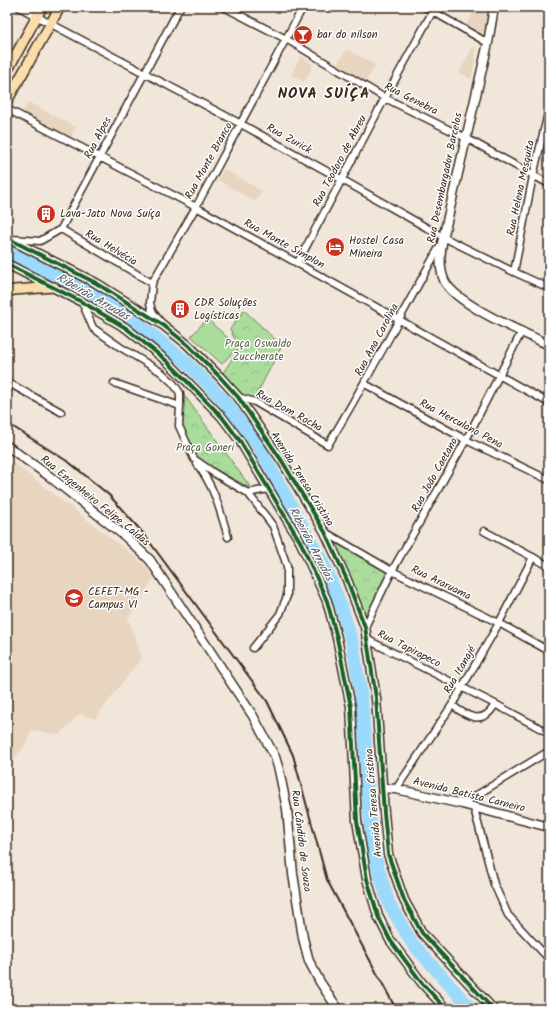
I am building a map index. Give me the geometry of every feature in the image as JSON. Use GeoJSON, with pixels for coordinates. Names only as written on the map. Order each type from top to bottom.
{"type":"FeatureCollection","features":[{"type":"Feature","properties":{"kind":"main road"},"geometry":{"type":"LineString","coordinates":[[7,71],[42,7]]}},
{"type":"Feature","properties":{"kind":"main road"},"geometry":{"type":"LineString","coordinates":[[7,101],[60,7]]}},
{"type":"Feature","properties":{"kind":"main road","name":"Rua Desembargador Barcelos"},"geometry":{"type":"LineString","coordinates":[[494,7],[488,43],[442,240],[440,257],[441,272],[450,289],[467,302],[549,345]]}},
{"type":"Feature","properties":{"kind":"main road","name":"Avenida Teresa Cristina"},"geometry":{"type":"LineString","coordinates":[[7,238],[96,283],[163,325],[215,371],[238,397],[282,461],[325,532],[347,580],[364,628],[376,698],[388,854],[404,900],[422,933],[493,1009]]}},
{"type":"Feature","properties":{"kind":"main road","name":"Avenida Teresa Cristina"},"geometry":{"type":"LineString","coordinates":[[7,264],[82,302],[126,328],[168,362],[222,417],[240,441],[300,543],[327,601],[338,638],[351,707],[357,821],[367,880],[378,916],[390,940],[422,983],[446,1009]]}},
{"type":"Feature","properties":{"kind":"main road"},"geometry":{"type":"LineString","coordinates":[[7,292],[14,290],[54,287]]}},
{"type":"Feature","properties":{"kind":"main road","name":"Rua Engenheiro Felipe Caldas"},"geometry":{"type":"LineString","coordinates":[[7,446],[49,476],[126,537],[150,560],[229,679]]}},
{"type":"Feature","properties":{"kind":"main road","name":"Rua Cândido de Souza"},"geometry":{"type":"LineString","coordinates":[[229,679],[253,716],[275,756],[287,809],[293,874],[303,938],[310,961],[320,982],[338,1009]]}},
{"type":"Feature","properties":{"kind":"main road","name":"Avenida Batista Carneiro"},"geometry":{"type":"LineString","coordinates":[[383,788],[396,789],[462,804],[549,827]]}},
{"type":"Feature","properties":{"kind":"street","name":"Rua Zurick"},"geometry":{"type":"LineString","coordinates":[[19,7],[37,15],[342,179],[442,240],[549,288]]}},
{"type":"Feature","properties":{"kind":"street","name":"Rua Alpes"},"geometry":{"type":"LineString","coordinates":[[61,229],[180,7]]}},
{"type":"Feature","properties":{"kind":"street","name":"Rua Genebra"},"geometry":{"type":"LineString","coordinates":[[224,7],[286,39],[385,98],[466,138],[549,184]]}},
{"type":"Feature","properties":{"kind":"street","name":"Rua Monte Branco"},"geometry":{"type":"LineString","coordinates":[[163,325],[152,311],[150,303],[152,283],[241,124],[303,7]]}},
{"type":"Feature","properties":{"kind":"street"},"geometry":{"type":"LineString","coordinates":[[425,7],[434,9],[488,43]]}},
{"type":"Feature","properties":{"kind":"street","name":"Rua Teodoro de Abreu"},"geometry":{"type":"LineString","coordinates":[[298,262],[434,9]]}},
{"type":"Feature","properties":{"kind":"street","name":"Rua Monte Simplon"},"geometry":{"type":"LineString","coordinates":[[7,109],[196,206],[549,403]]}},
{"type":"Feature","properties":{"kind":"street","name":"Rua Helena Mesquita"},"geometry":{"type":"LineString","coordinates":[[514,272],[533,176],[549,109]]}},
{"type":"Feature","properties":{"kind":"street"},"geometry":{"type":"LineString","coordinates":[[7,238],[26,241],[40,241],[61,229]]}},
{"type":"Feature","properties":{"kind":"street","name":"Rua Helvécia"},"geometry":{"type":"LineString","coordinates":[[61,229],[152,283]]}},
{"type":"Feature","properties":{"kind":"street","name":"Rua Ana Carolina"},"geometry":{"type":"LineString","coordinates":[[328,445],[365,384],[398,319],[442,240]]}},
{"type":"Feature","properties":{"kind":"street"},"geometry":{"type":"LineString","coordinates":[[82,302],[93,328],[120,347],[161,372],[173,383],[180,393],[179,426],[194,459],[206,475],[213,489],[228,537]]}},
{"type":"Feature","properties":{"kind":"street","name":"Rua João Caetano"},"geometry":{"type":"LineString","coordinates":[[364,628],[392,571],[466,440],[522,331]]}},
{"type":"Feature","properties":{"kind":"street"},"geometry":{"type":"LineString","coordinates":[[7,382],[61,412]]}},
{"type":"Feature","properties":{"kind":"street"},"geometry":{"type":"LineString","coordinates":[[114,383],[180,406]]}},
{"type":"Feature","properties":{"kind":"street","name":"Rua Herculano Pena"},"geometry":{"type":"LineString","coordinates":[[365,384],[466,440],[549,480]]}},
{"type":"Feature","properties":{"kind":"street","name":"Rua Dom Rocha"},"geometry":{"type":"LineString","coordinates":[[238,397],[255,402],[328,445]]}},
{"type":"Feature","properties":{"kind":"street"},"geometry":{"type":"LineString","coordinates":[[194,459],[214,473],[248,492],[273,526],[287,566],[287,596],[280,614],[253,648]]}},
{"type":"Feature","properties":{"kind":"street"},"geometry":{"type":"LineString","coordinates":[[248,492],[268,489]]}},
{"type":"Feature","properties":{"kind":"street"},"geometry":{"type":"LineString","coordinates":[[484,531],[549,566]]}},
{"type":"Feature","properties":{"kind":"street","name":"Rua Araruama"},"geometry":{"type":"LineString","coordinates":[[325,532],[392,571],[499,623],[549,651]]}},
{"type":"Feature","properties":{"kind":"street","name":"Rua Itanajé"},"geometry":{"type":"LineString","coordinates":[[396,789],[452,705],[499,623],[533,557]]}},
{"type":"Feature","properties":{"kind":"street","name":"Rua Tapirapeco"},"geometry":{"type":"LineString","coordinates":[[366,638],[549,733]]}},
{"type":"Feature","properties":{"kind":"street"},"geometry":{"type":"LineString","coordinates":[[452,705],[470,717],[481,718],[492,710],[495,704]]}},
{"type":"Feature","properties":{"kind":"street"},"geometry":{"type":"LineString","coordinates":[[462,804],[549,751]]}},
{"type":"Feature","properties":{"kind":"street"},"geometry":{"type":"LineString","coordinates":[[474,808],[494,884],[508,915],[549,959]]}},
{"type":"Feature","properties":{"kind":"shaded area"},"geometry":{"type":"Polygon","coordinates":[[[476,8],[489,15],[484,33],[481,35],[466,25],[476,8]]]}},
{"type":"Feature","properties":{"kind":"shaded area"},"geometry":{"type":"Polygon","coordinates":[[[473,47],[477,50],[471,79],[459,72],[473,47]]]}},
{"type":"Feature","properties":{"kind":"shaded area"},"geometry":{"type":"Polygon","coordinates":[[[347,49],[375,65],[365,83],[336,66],[347,49]]]}},
{"type":"Feature","properties":{"kind":"shaded area"},"geometry":{"type":"Polygon","coordinates":[[[301,56],[313,65],[304,82],[291,75],[301,56]]]}},
{"type":"Feature","properties":{"kind":"shaded area"},"geometry":{"type":"Polygon","coordinates":[[[28,102],[76,127],[71,137],[22,114],[28,102]]]}},
{"type":"Feature","properties":{"kind":"shaded area"},"geometry":{"type":"Polygon","coordinates":[[[224,169],[262,191],[255,202],[218,180],[224,169]]]}},
{"type":"Feature","properties":{"kind":"shaded area","name":"CEFET-MG - Campus VI"},"geometry":{"type":"Polygon","coordinates":[[[7,458],[143,563],[154,578],[128,619],[142,657],[95,719],[80,714],[59,735],[31,730],[27,743],[7,768],[7,458]]]}},
{"type":"Feature","properties":{"kind":"green space","name":"Praça Oswaldo Zuccherate"},"geometry":{"type":"Polygon","coordinates":[[[244,310],[282,346],[253,401],[240,396],[223,373],[239,348],[230,329],[244,310]]]}},
{"type":"Feature","properties":{"kind":"green space","name":"Praça Oswaldo Zuccherate"},"geometry":{"type":"Polygon","coordinates":[[[207,319],[238,347],[222,364],[191,336],[207,319]]]}},
{"type":"Feature","properties":{"kind":"green space","name":"Praça Goneri"},"geometry":{"type":"Polygon","coordinates":[[[182,392],[251,488],[194,459],[179,426],[182,392]]]}},
{"type":"Feature","properties":{"kind":"green space"},"geometry":{"type":"Polygon","coordinates":[[[333,541],[385,570],[387,573],[387,577],[365,619],[351,579],[333,541]]]}},
{"type":"Feature","properties":{"kind":"waterway","name":"Ribeirão Arrudas"},"geometry":{"type":"LineString","coordinates":[[7,250],[93,295],[130,317],[185,361],[226,403],[257,444],[326,569],[342,609],[353,645],[361,695],[373,851],[389,904],[412,943],[471,1009]]}},
{"type":"Feature","properties":{"kind":"railway"},"geometry":{"type":"LineString","coordinates":[[7,423],[70,463],[109,495],[143,533],[267,701],[293,755],[327,880],[396,1009]]}},
{"type":"Feature","properties":{"kind":"cycle path"},"geometry":{"type":"LineString","coordinates":[[7,238],[96,283],[163,325],[188,345],[238,397],[282,461],[325,532],[347,580],[365,627],[376,698],[388,854],[404,900],[422,933],[493,1009]]}},
{"type":"Feature","properties":{"kind":"cycle path"},"geometry":{"type":"LineString","coordinates":[[7,264],[82,302],[126,328],[168,362],[222,417],[240,441],[301,543],[327,601],[337,638],[351,707],[357,821],[367,879],[378,916],[390,940],[422,983],[446,1009]]}},
{"type":"Feature","properties":{"kind":"place","name":"bar do nilson"},"geometry":{"type":"Point","coordinates":[303,35]}},
{"type":"Feature","properties":{"kind":"place","name":"Lava-Jato Nova Suíça"},"geometry":{"type":"Point","coordinates":[46,214]}},
{"type":"Feature","properties":{"kind":"place","name":"Hostel Casa Mineira"},"geometry":{"type":"Point","coordinates":[335,247]}},
{"type":"Feature","properties":{"kind":"place","name":"CDR Soluções Logísticas"},"geometry":{"type":"Point","coordinates":[180,309]}},
{"type":"Feature","properties":{"kind":"place","name":"CEFET-MG - Campus VI"},"geometry":{"type":"Point","coordinates":[74,598]}},
{"type":"Feature","properties":{"kind":"district","name":"NOVA SUÍÇA"},"geometry":{"type":"Point","coordinates":[324,94]}}]}
